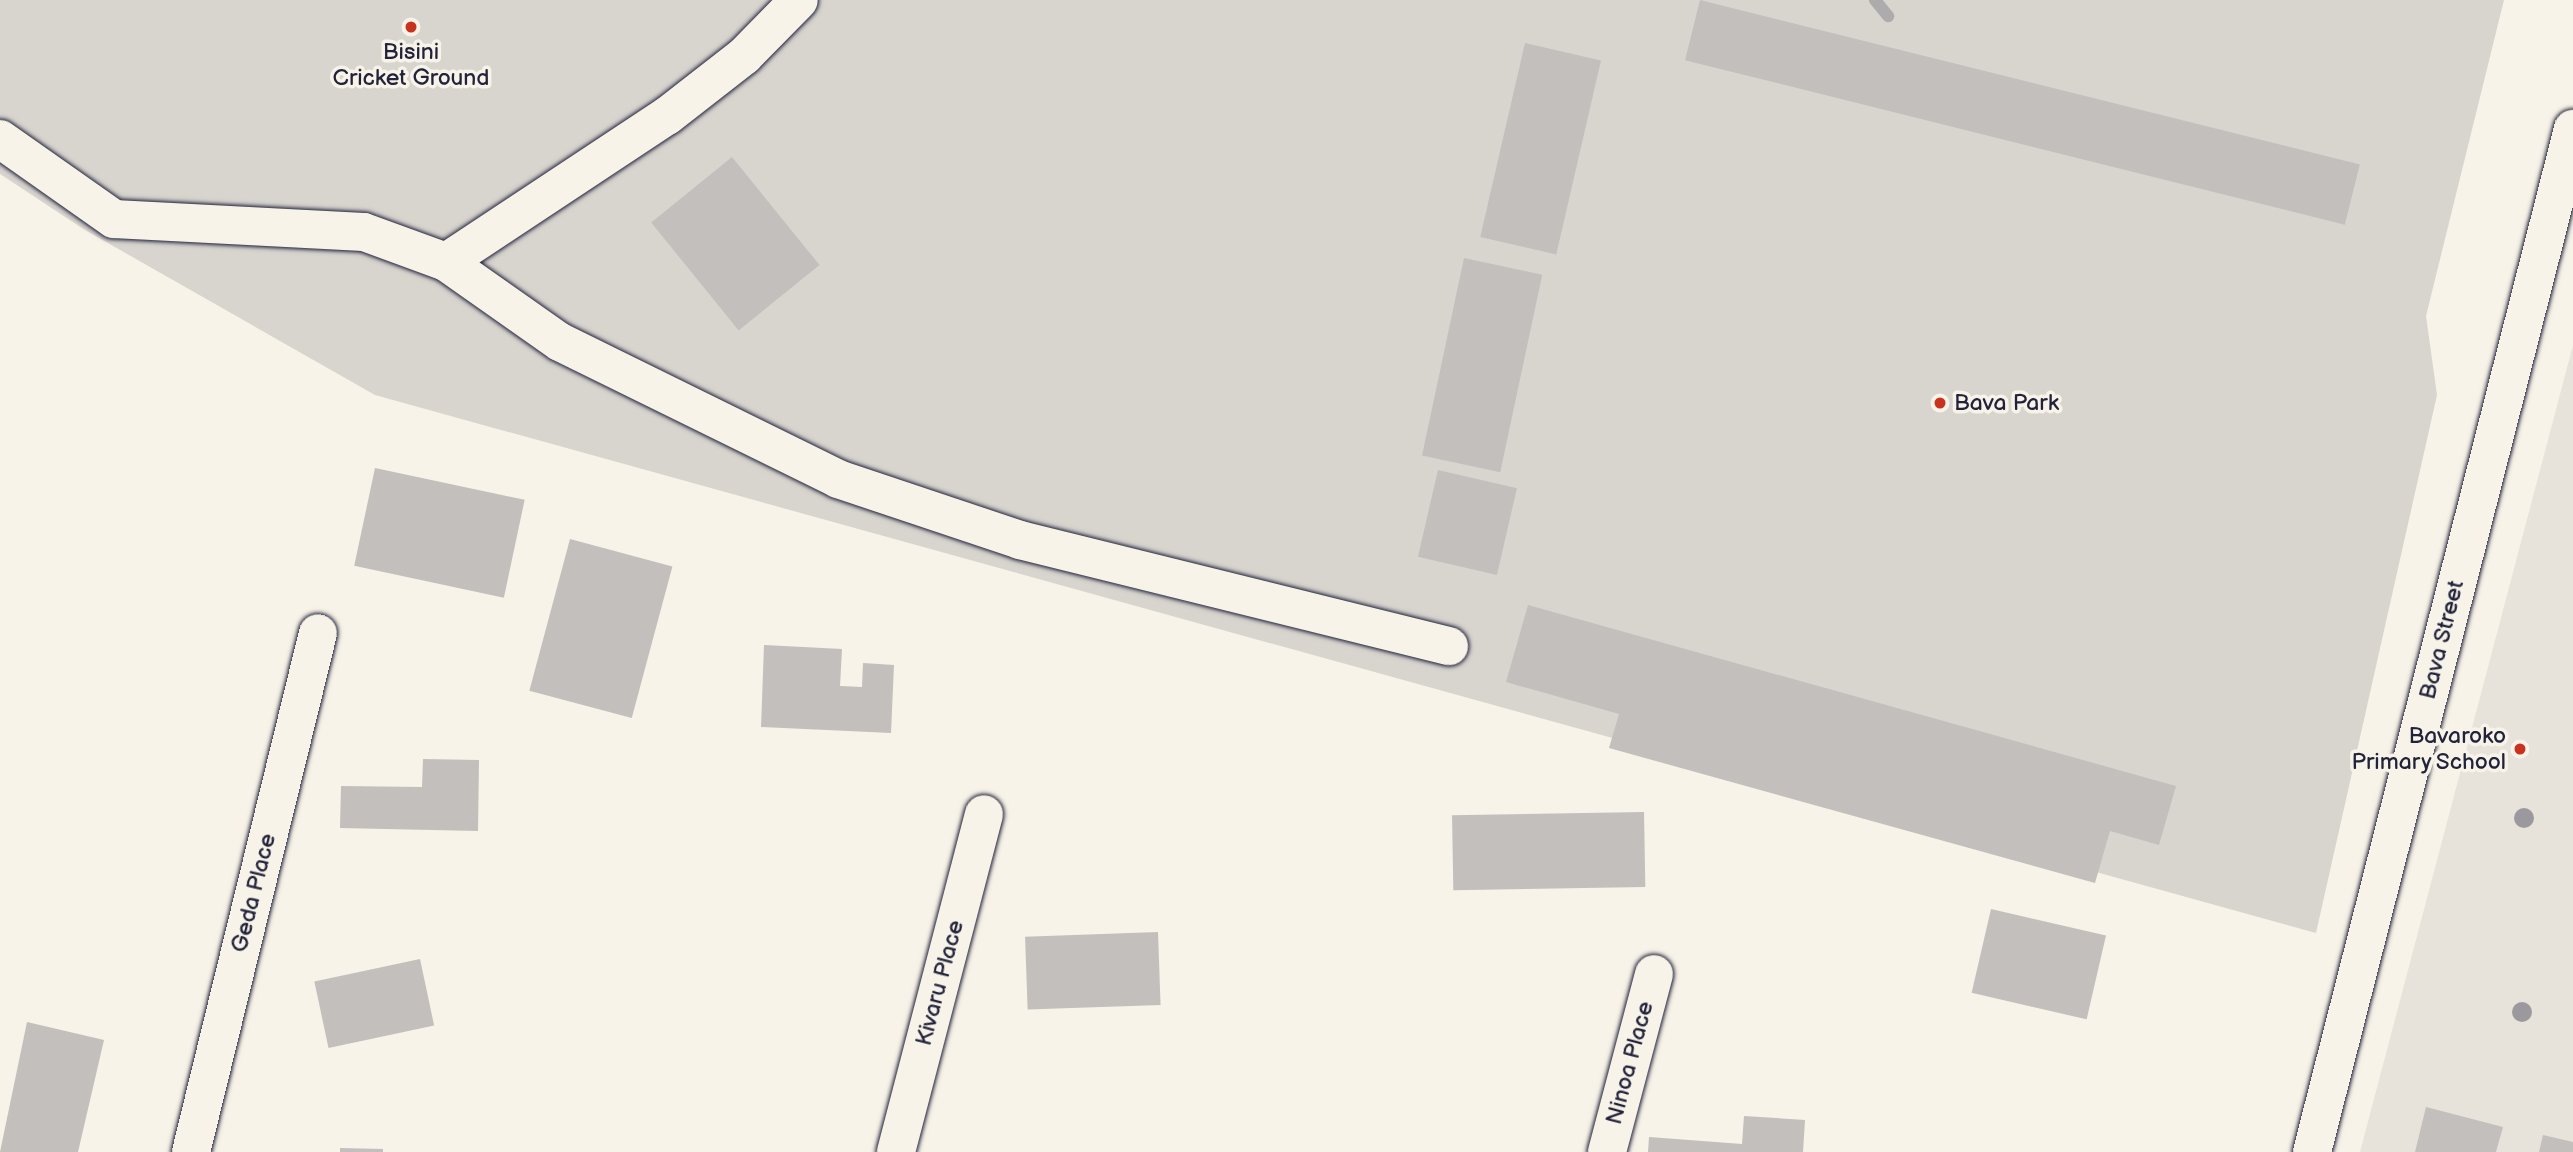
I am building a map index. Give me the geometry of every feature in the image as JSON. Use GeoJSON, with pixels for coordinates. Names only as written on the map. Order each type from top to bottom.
{"type":"FeatureCollection","features":[{"type":"Feature","properties":{"kind":"street"},"geometry":{"type":"LineString","coordinates":[[446,262],[667,116],[744,56],[799,0]]}},
{"type":"Feature","properties":{"kind":"street","name":"Bava Street"},"geometry":{"type":"LineString","coordinates":[[2312,1152],[2573,129]]}},
{"type":"Feature","properties":{"kind":"street"},"geometry":{"type":"LineString","coordinates":[[0,139],[114,219],[365,232],[446,262],[560,342],[838,479],[1020,540],[1449,646]]}},
{"type":"Feature","properties":{"kind":"street","name":"Geda Place"},"geometry":{"type":"LineString","coordinates":[[191,1152],[318,633]]}},
{"type":"Feature","properties":{"kind":"street","name":"Kivaru Place"},"geometry":{"type":"LineString","coordinates":[[896,1152],[984,814]]}},
{"type":"Feature","properties":{"kind":"street","name":"Ninoa Place"},"geometry":{"type":"LineString","coordinates":[[1607,1152],[1654,974]]}},
{"type":"Feature","properties":{"kind":"shaded area"},"geometry":{"type":"Polygon","coordinates":[[[0,0],[2504,0],[2426,316],[2437,395],[2316,933],[375,395],[85,230],[0,174],[0,0]]]}},
{"type":"Feature","properties":{"kind":"shaded area","name":"Bavaroko Primary School"},"geometry":{"type":"Polygon","coordinates":[[[2573,345],[2573,1152],[2360,1152],[2573,345]]]}},
{"type":"Feature","properties":{"kind":"building"},"geometry":{"type":"Polygon","coordinates":[[[1700,0],[2360,165],[2345,225],[1685,60],[1700,0]]]}},
{"type":"Feature","properties":{"kind":"building"},"geometry":{"type":"Polygon","coordinates":[[[1525,43],[1601,61],[1556,254],[1480,237],[1525,43]]]}},
{"type":"Feature","properties":{"kind":"building"},"geometry":{"type":"Polygon","coordinates":[[[732,157],[819,265],[739,330],[651,222],[732,157]]]}},
{"type":"Feature","properties":{"kind":"building"},"geometry":{"type":"Polygon","coordinates":[[[1464,258],[1542,275],[1500,472],[1422,456],[1464,258]]]}},
{"type":"Feature","properties":{"kind":"building"},"geometry":{"type":"Polygon","coordinates":[[[375,468],[525,500],[504,598],[354,566],[375,468]]]}},
{"type":"Feature","properties":{"kind":"building"},"geometry":{"type":"Polygon","coordinates":[[[1438,470],[1517,488],[1497,575],[1418,557],[1438,470]]]}},
{"type":"Feature","properties":{"kind":"building"},"geometry":{"type":"Polygon","coordinates":[[[570,539],[672,566],[632,718],[529,691],[570,539]]]}},
{"type":"Feature","properties":{"kind":"building"},"geometry":{"type":"Polygon","coordinates":[[[1528,605],[2176,786],[2159,845],[2110,831],[2095,883],[1609,748],[1619,714],[1506,682],[1528,605]]]}},
{"type":"Feature","properties":{"kind":"building"},"geometry":{"type":"Polygon","coordinates":[[[764,645],[842,649],[840,686],[862,687],[863,663],[894,665],[891,733],[761,727],[764,645]]]}},
{"type":"Feature","properties":{"kind":"building"},"geometry":{"type":"Polygon","coordinates":[[[423,759],[479,760],[478,831],[340,828],[341,786],[422,787],[423,759]]]}},
{"type":"Feature","properties":{"kind":"building"},"geometry":{"type":"Polygon","coordinates":[[[1644,812],[1645,887],[1453,890],[1452,815],[1644,812]]]}},
{"type":"Feature","properties":{"kind":"building"},"geometry":{"type":"Polygon","coordinates":[[[1991,909],[2106,936],[2087,1019],[1972,993],[1991,909]]]}},
{"type":"Feature","properties":{"kind":"building"},"geometry":{"type":"Polygon","coordinates":[[[1158,932],[1161,1005],[1028,1010],[1025,937],[1158,932]]]}},
{"type":"Feature","properties":{"kind":"building"},"geometry":{"type":"Polygon","coordinates":[[[420,959],[434,1026],[328,1048],[314,981],[420,959]]]}},
{"type":"Feature","properties":{"kind":"building"},"geometry":{"type":"Polygon","coordinates":[[[27,1022],[104,1040],[78,1152],[0,1152],[27,1022]]]}},
{"type":"Feature","properties":{"kind":"building"},"geometry":{"type":"Polygon","coordinates":[[[2426,1107],[2503,1127],[2496,1152],[2415,1152],[2426,1107]]]}},
{"type":"Feature","properties":{"kind":"building"},"geometry":{"type":"Polygon","coordinates":[[[1744,1116],[1805,1120],[1803,1152],[1648,1152],[1649,1137],[1742,1144],[1744,1116]]]}},
{"type":"Feature","properties":{"kind":"building"},"geometry":{"type":"Polygon","coordinates":[[[2543,1135],[2573,1142],[2573,1152],[2539,1152],[2543,1135]]]}},
{"type":"Feature","properties":{"kind":"building"},"geometry":{"type":"Polygon","coordinates":[[[340,1148],[383,1149],[383,1152],[340,1152],[340,1148]]]}},
{"type":"Feature","properties":{"kind":"waterway"},"geometry":{"type":"LineString","coordinates":[[1875,0],[1888,16]]}},
{"type":"Feature","properties":{"kind":"place","name":"Bisini Cricket Ground"},"geometry":{"type":"Point","coordinates":[411,27]}},
{"type":"Feature","properties":{"kind":"place","name":"Bava Park"},"geometry":{"type":"Point","coordinates":[1940,403]}},
{"type":"Feature","properties":{"kind":"place","name":"Bavaroko Primary School"},"geometry":{"type":"Point","coordinates":[2520,749]}}]}
